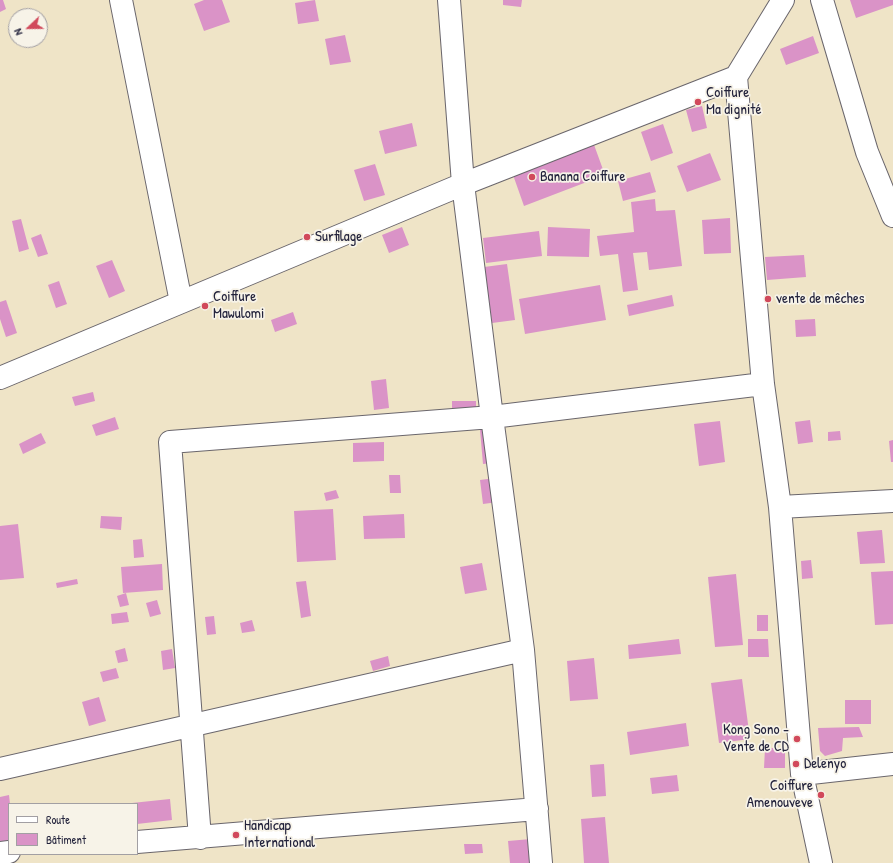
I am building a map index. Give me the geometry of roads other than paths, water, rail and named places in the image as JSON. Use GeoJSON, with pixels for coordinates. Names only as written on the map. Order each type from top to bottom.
{"type":"FeatureCollection","features":[{"type":"Feature","properties":{"kind":"street"},"geometry":{"type":"LineString","coordinates":[[121,0],[181,302]]}},
{"type":"Feature","properties":{"kind":"street"},"geometry":{"type":"LineString","coordinates":[[448,0],[463,184],[522,650],[541,863]]}},
{"type":"Feature","properties":{"kind":"street"},"geometry":{"type":"LineString","coordinates":[[783,0],[736,77],[763,384],[780,507],[802,774],[821,863]]}},
{"type":"Feature","properties":{"kind":"street"},"geometry":{"type":"LineString","coordinates":[[822,0],[867,152],[893,216]]}},
{"type":"Feature","properties":{"kind":"street"},"geometry":{"type":"LineString","coordinates":[[0,378],[463,184],[736,77]]}},
{"type":"Feature","properties":{"kind":"street"},"geometry":{"type":"LineString","coordinates":[[200,838],[170,442],[492,417],[763,384]]}},
{"type":"Feature","properties":{"kind":"street"},"geometry":{"type":"LineString","coordinates":[[780,507],[893,501]]}},
{"type":"Feature","properties":{"kind":"street"},"geometry":{"type":"LineString","coordinates":[[2,770],[522,650]]}},
{"type":"Feature","properties":{"kind":"street"},"geometry":{"type":"LineString","coordinates":[[802,774],[893,764]]}},
{"type":"Feature","properties":{"kind":"street"},"geometry":{"type":"LineString","coordinates":[[138,842],[537,809]]}},
{"type":"Feature","properties":{"kind":"place","name":"Coiffure Ma dignité"},"geometry":{"type":"Point","coordinates":[698,102]}},
{"type":"Feature","properties":{"kind":"place","name":"Banana Coiffure"},"geometry":{"type":"Point","coordinates":[532,177]}},
{"type":"Feature","properties":{"kind":"place","name":"Surfilage"},"geometry":{"type":"Point","coordinates":[307,237]}},
{"type":"Feature","properties":{"kind":"place","name":"vente de mêches"},"geometry":{"type":"Point","coordinates":[768,299]}},
{"type":"Feature","properties":{"kind":"place","name":"Coiffure Mawulomi"},"geometry":{"type":"Point","coordinates":[205,306]}},
{"type":"Feature","properties":{"kind":"place","name":"Kong Sono - Vente de CD"},"geometry":{"type":"Point","coordinates":[797,739]}},
{"type":"Feature","properties":{"kind":"place","name":"Delenyo"},"geometry":{"type":"Point","coordinates":[796,764]}},
{"type":"Feature","properties":{"kind":"place","name":"Coiffure Amenouveve"},"geometry":{"type":"Point","coordinates":[821,795]}},
{"type":"Feature","properties":{"kind":"place","name":"Handicap International"},"geometry":{"type":"Point","coordinates":[236,835]}}]}
